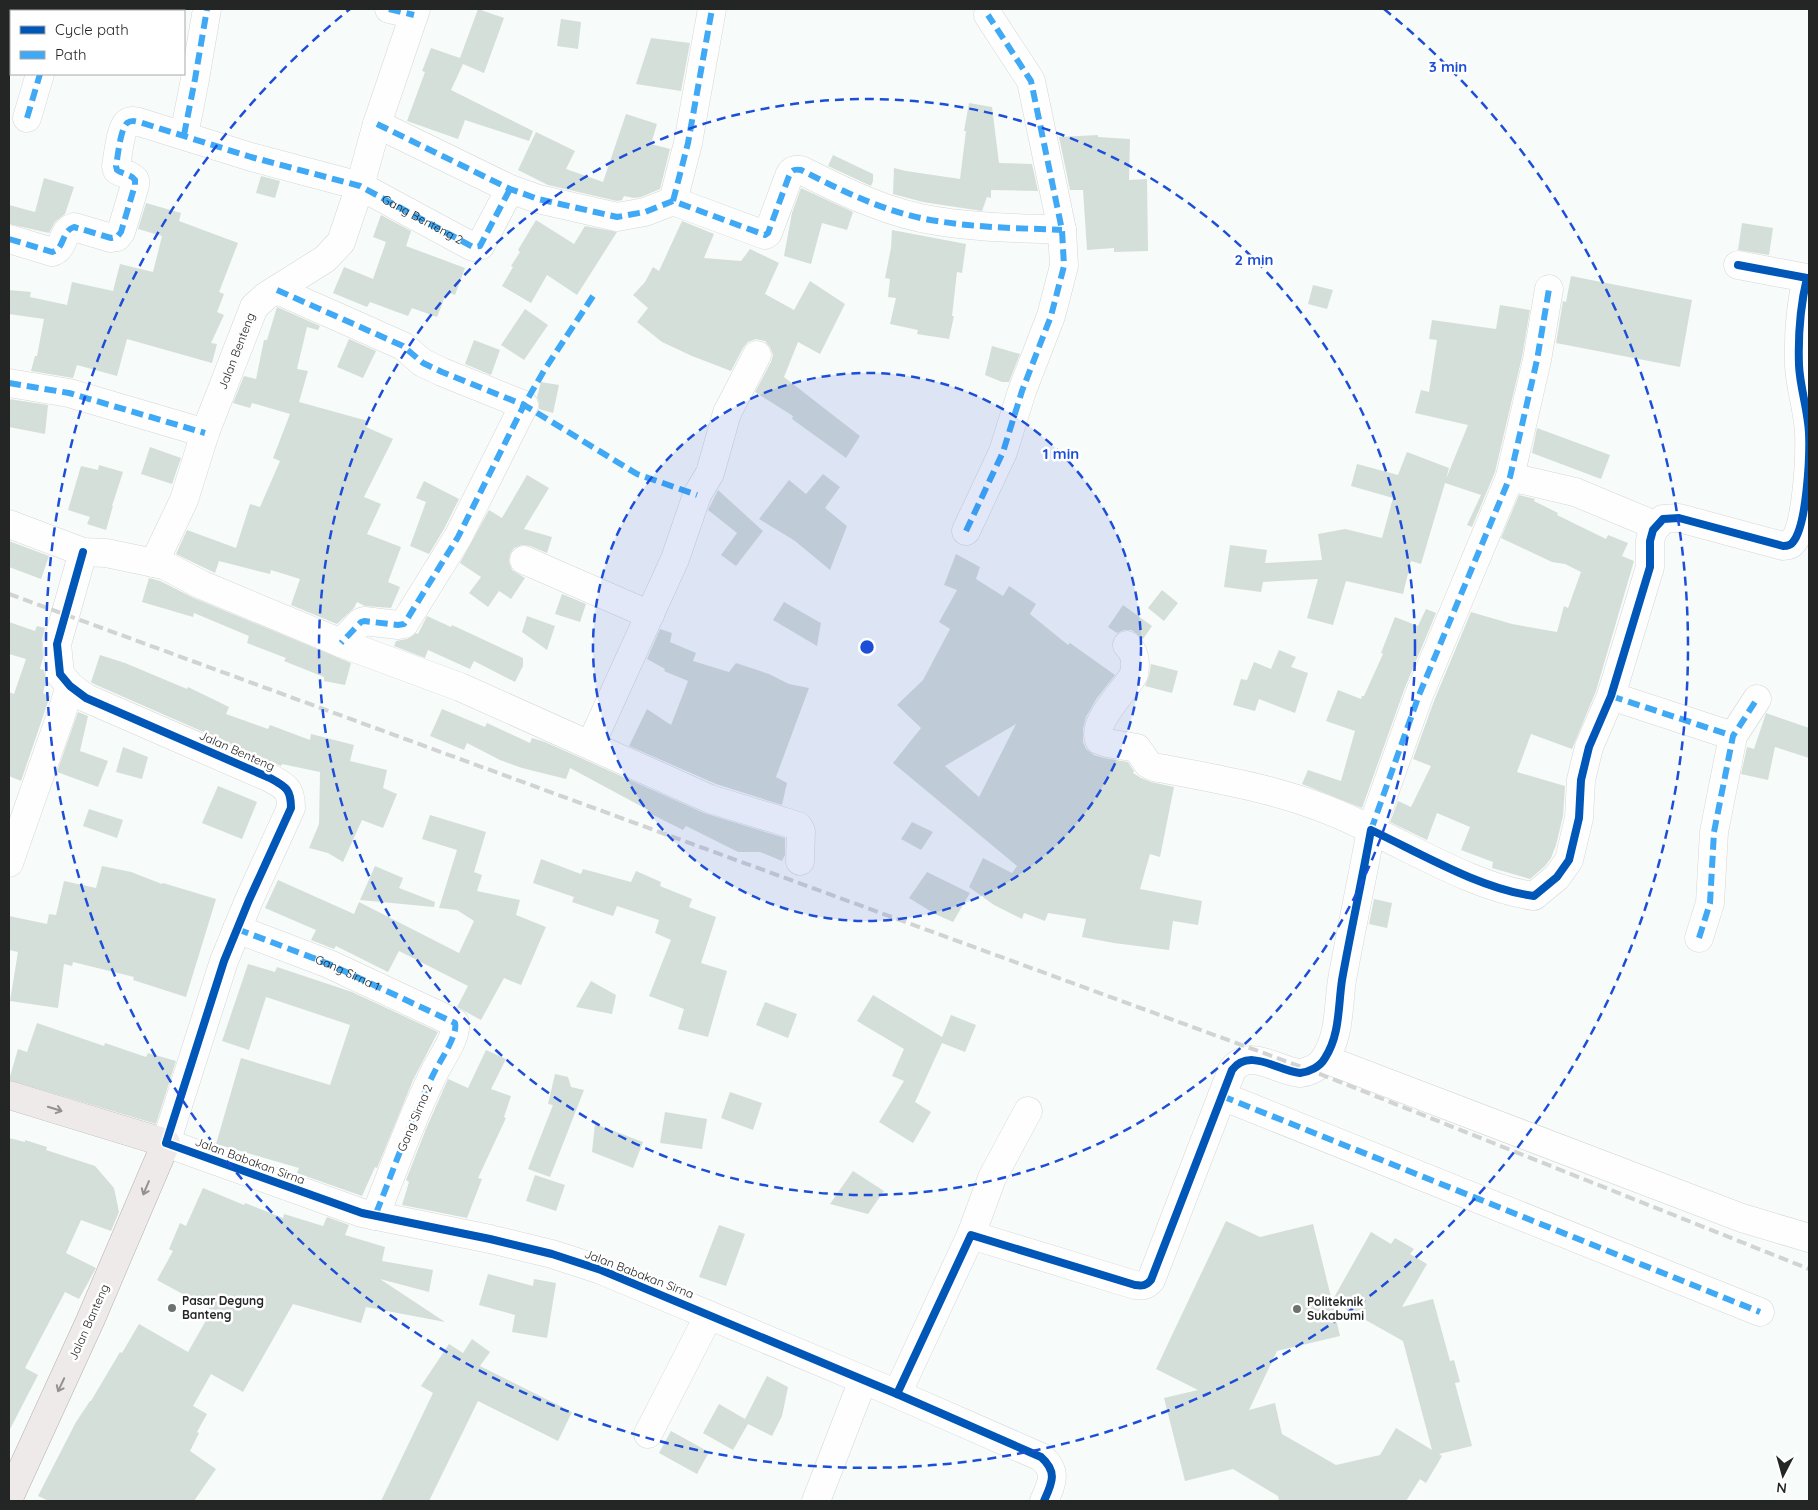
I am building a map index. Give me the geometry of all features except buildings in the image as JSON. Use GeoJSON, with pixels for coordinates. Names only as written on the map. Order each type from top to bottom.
{"type":"FeatureCollection","features":[{"type":"Feature","properties":{"kind":"main road"},"geometry":{"type":"LineString","coordinates":[[9,1095],[166,1143]]}},
{"type":"Feature","properties":{"kind":"main road","name":"Jalan Banteng"},"geometry":{"type":"LineString","coordinates":[[9,1498],[90,1321],[166,1143]]}},
{"type":"Feature","properties":{"kind":"street"},"geometry":{"type":"LineString","coordinates":[[184,135],[207,9]]}},
{"type":"Feature","properties":{"kind":"street"},"geometry":{"type":"LineString","coordinates":[[673,202],[688,143],[712,9]]}},
{"type":"Feature","properties":{"kind":"street","name":"Jalan Benteng"},"geometry":{"type":"LineString","coordinates":[[154,563],[184,500],[205,433],[254,307],[266,296],[325,259],[335,251],[341,242],[360,186],[406,11]]}},
{"type":"Feature","properties":{"kind":"street"},"geometry":{"type":"LineString","coordinates":[[966,531],[1003,452],[1022,391],[1051,316],[1064,266],[1062,230],[1031,81],[988,15]]}},
{"type":"Feature","properties":{"kind":"street"},"geometry":{"type":"LineString","coordinates":[[27,118],[40,75]]}},
{"type":"Feature","properties":{"kind":"street"},"geometry":{"type":"LineString","coordinates":[[9,239],[52,252],[57,251],[66,232],[74,227],[111,238],[117,237],[121,232],[135,185],[133,177],[116,170],[122,134],[126,124],[131,121],[184,135],[251,157],[360,186]]}},
{"type":"Feature","properties":{"kind":"street"},"geometry":{"type":"LineString","coordinates":[[377,124],[510,189],[538,199],[617,217],[645,212],[673,202],[765,235],[768,233],[790,172],[795,169],[801,170],[852,196],[904,214],[936,221],[1062,230]]}},
{"type":"Feature","properties":{"kind":"street","name":"Gang Benteng 2"},"geometry":{"type":"LineString","coordinates":[[360,186],[476,248],[480,246],[510,189]]}},
{"type":"Feature","properties":{"kind":"street"},"geometry":{"type":"LineString","coordinates":[[1127,645],[1134,654],[1134,674],[1100,722],[1097,733],[1099,740],[1137,748],[1148,764],[1154,767],[1234,782],[1279,793],[1335,811],[1370,830],[1474,879],[1514,894],[1534,896],[1557,877],[1569,860],[1579,818],[1581,780],[1589,747],[1611,696],[1650,567],[1650,541],[1653,530],[1663,519],[1679,518],[1789,546],[1793,542],[1802,519],[1809,465],[1809,432],[1799,366],[1804,328],[1801,305],[1807,278],[1738,265]]}},
{"type":"Feature","properties":{"kind":"street"},"geometry":{"type":"LineString","coordinates":[[971,1235],[1135,1286],[1148,1284],[1232,1070],[1242,1061],[1250,1059],[1300,1073],[1320,1065],[1325,1059],[1334,1040],[1337,1027],[1342,981],[1370,830],[1419,696],[1510,477],[1537,360],[1549,289]]}},
{"type":"Feature","properties":{"kind":"street"},"geometry":{"type":"LineString","coordinates":[[277,290],[403,346],[423,363],[442,372],[524,405],[458,537],[404,624],[364,621],[341,643]]}},
{"type":"Feature","properties":{"kind":"street"},"geometry":{"type":"LineString","coordinates":[[591,744],[674,559],[697,495],[710,473],[727,413],[757,355]]}},
{"type":"Feature","properties":{"kind":"street"},"geometry":{"type":"LineString","coordinates":[[9,383],[69,393],[205,433]]}},
{"type":"Feature","properties":{"kind":"street"},"geometry":{"type":"LineString","coordinates":[[1510,477],[1575,492],[1657,526]]}},
{"type":"Feature","properties":{"kind":"street"},"geometry":{"type":"LineString","coordinates":[[9,524],[83,552],[106,553],[166,566],[202,585],[341,643],[460,687],[591,744],[710,799],[798,826],[802,831],[800,861]]}},
{"type":"Feature","properties":{"kind":"street","name":"Jalan Benteng"},"geometry":{"type":"LineString","coordinates":[[83,552],[57,644],[60,674],[70,686],[86,698],[270,778],[284,786],[291,794],[291,808],[224,961],[166,1143]]}},
{"type":"Feature","properties":{"kind":"street"},"geometry":{"type":"LineString","coordinates":[[524,560],[650,615]]}},
{"type":"Feature","properties":{"kind":"street"},"geometry":{"type":"LineString","coordinates":[[9,863],[62,715],[70,686]]}},
{"type":"Feature","properties":{"kind":"street"},"geometry":{"type":"LineString","coordinates":[[1611,696],[1733,736]]}},
{"type":"Feature","properties":{"kind":"street"},"geometry":{"type":"LineString","coordinates":[[1699,938],[1710,903],[1714,832],[1733,736],[1757,699]]}},
{"type":"Feature","properties":{"kind":"street","name":"Gang Sirna 1"},"geometry":{"type":"LineString","coordinates":[[237,929],[328,964],[455,1023]]}},
{"type":"Feature","properties":{"kind":"street","name":"Gang Sirna 2"},"geometry":{"type":"LineString","coordinates":[[375,1216],[420,1103],[451,1040],[456,1027],[455,1023]]}},
{"type":"Feature","properties":{"kind":"street"},"geometry":{"type":"LineString","coordinates":[[1325,1059],[1742,1218],[1809,1238]]}},
{"type":"Feature","properties":{"kind":"street"},"geometry":{"type":"LineString","coordinates":[[1222,1096],[1760,1312]]}},
{"type":"Feature","properties":{"kind":"street"},"geometry":{"type":"LineString","coordinates":[[897,1394],[971,1235],[992,1178],[1028,1111]]}},
{"type":"Feature","properties":{"kind":"street","name":"Jalan Babakan Sirna"},"geometry":{"type":"LineString","coordinates":[[166,1143],[362,1213],[490,1239],[552,1254],[626,1279],[897,1394],[1041,1458],[1046,1462],[1052,1473],[1051,1486],[1044,1501]]}},
{"type":"Feature","properties":{"kind":"street"},"geometry":{"type":"LineString","coordinates":[[648,1434],[709,1315]]}},
{"type":"Feature","properties":{"kind":"street"},"geometry":{"type":"LineString","coordinates":[[816,1501],[863,1380]]}},
{"type":"Feature","properties":{"kind":"railway"},"geometry":{"type":"LineString","coordinates":[[9,594],[1310,1070],[1809,1269]]}},
{"type":"Feature","properties":{"kind":"marked path"},"geometry":{"type":"LineString","coordinates":[[184,135],[207,9]]}},
{"type":"Feature","properties":{"kind":"marked path"},"geometry":{"type":"LineString","coordinates":[[389,9],[414,15]]}},
{"type":"Feature","properties":{"kind":"marked path"},"geometry":{"type":"LineString","coordinates":[[673,201],[688,143],[712,9]]}},
{"type":"Feature","properties":{"kind":"marked path"},"geometry":{"type":"LineString","coordinates":[[966,531],[1003,452],[1022,391],[1051,316],[1064,266],[1062,230],[1031,81],[988,15]]}},
{"type":"Feature","properties":{"kind":"marked path"},"geometry":{"type":"LineString","coordinates":[[27,118],[40,75]]}},
{"type":"Feature","properties":{"kind":"marked path"},"geometry":{"type":"LineString","coordinates":[[9,239],[52,252],[59,247],[67,232],[74,227],[111,238],[117,237],[121,232],[135,185],[135,180],[117,170],[116,166],[123,131],[127,123],[131,121],[251,157],[360,186],[473,247],[480,246],[510,189]]}},
{"type":"Feature","properties":{"kind":"marked path"},"geometry":{"type":"LineString","coordinates":[[377,124],[510,189],[538,199],[617,217],[645,212],[673,201],[765,235],[768,233],[789,176],[794,170],[801,170],[884,208],[919,218],[968,225],[1062,230]]}},
{"type":"Feature","properties":{"kind":"marked path"},"geometry":{"type":"LineString","coordinates":[[1371,830],[1419,695],[1510,477],[1537,360],[1549,289]]}},
{"type":"Feature","properties":{"kind":"marked path"},"geometry":{"type":"LineString","coordinates":[[277,290],[403,346],[423,363],[442,372],[524,405],[458,537],[404,624],[364,621],[341,643]]}},
{"type":"Feature","properties":{"kind":"marked path"},"geometry":{"type":"LineString","coordinates":[[593,296],[545,369],[524,405],[637,474],[697,495]]}},
{"type":"Feature","properties":{"kind":"marked path"},"geometry":{"type":"LineString","coordinates":[[9,383],[69,393],[205,433]]}},
{"type":"Feature","properties":{"kind":"marked path"},"geometry":{"type":"LineString","coordinates":[[1611,696],[1733,736]]}},
{"type":"Feature","properties":{"kind":"marked path"},"geometry":{"type":"LineString","coordinates":[[1699,938],[1710,903],[1714,832],[1733,736],[1757,699]]}},
{"type":"Feature","properties":{"kind":"marked path"},"geometry":{"type":"LineString","coordinates":[[237,929],[329,964],[455,1023],[452,1039],[419,1105],[375,1216]]}},
{"type":"Feature","properties":{"kind":"marked path"},"geometry":{"type":"LineString","coordinates":[[1222,1096],[1760,1312]]}},
{"type":"Feature","properties":{"kind":"cycle path"},"geometry":{"type":"LineString","coordinates":[[897,1394],[971,1235],[1135,1285],[1144,1285],[1151,1280],[1232,1070],[1239,1063],[1255,1060],[1300,1073],[1320,1064],[1330,1049],[1338,1021],[1342,980],[1371,830],[1451,869],[1493,886],[1514,892],[1534,896],[1557,877],[1569,860],[1579,818],[1581,780],[1589,747],[1611,696],[1650,567],[1650,541],[1653,530],[1663,519],[1679,518],[1784,546],[1790,545],[1793,542],[1802,521],[1807,490],[1809,444],[1808,424],[1799,365],[1799,343],[1801,310],[1807,278],[1738,265]]}},
{"type":"Feature","properties":{"kind":"cycle path"},"geometry":{"type":"LineString","coordinates":[[83,552],[57,644],[60,674],[70,686],[86,698],[270,778],[286,789],[291,802],[291,808],[249,900],[224,961],[166,1143],[362,1213],[490,1239],[552,1254],[601,1270],[897,1394],[1041,1457],[1052,1473],[1051,1483],[1044,1501]]}},
{"type":"Feature","properties":{"kind":"place","name":"Pasar Degung Banteng"},"geometry":{"type":"Point","coordinates":[172,1308]}},
{"type":"Feature","properties":{"kind":"place","name":"Politeknik Sukabumi"},"geometry":{"type":"Point","coordinates":[1297,1309]}}]}
